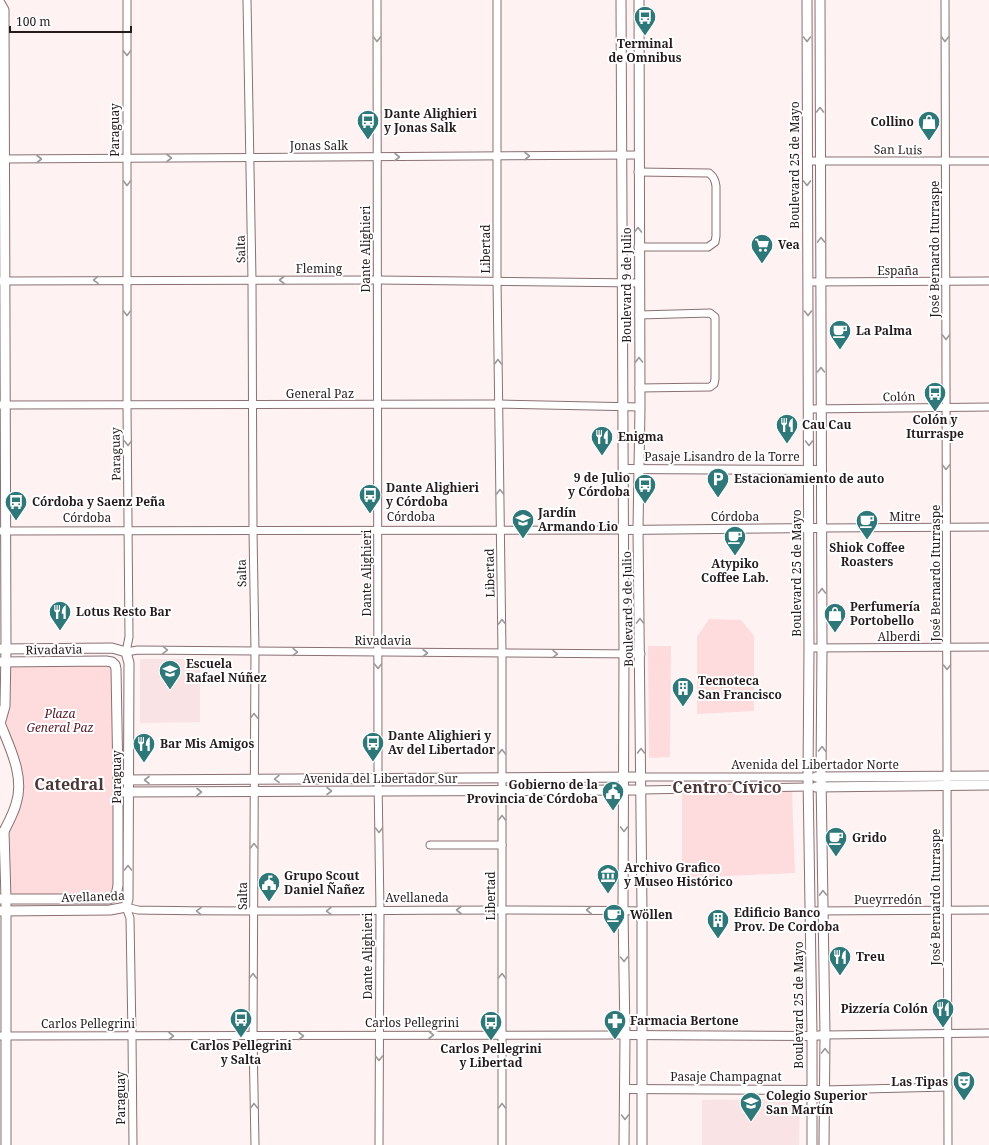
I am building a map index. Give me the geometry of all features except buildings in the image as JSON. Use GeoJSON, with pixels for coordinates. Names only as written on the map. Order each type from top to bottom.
{"type":"FeatureCollection","features":[{"type":"Feature","properties":{"kind":"main road","name":"Boulevard 9 de Julio"},"geometry":{"type":"LineString","coordinates":[[621,0],[623,282],[622,407],[624,530],[624,1145]]}},
{"type":"Feature","properties":{"kind":"main road","name":"Boulevard 9 de Julio"},"geometry":{"type":"LineString","coordinates":[[639,0],[638,283],[640,407],[638,530],[642,790],[642,1145]]}},
{"type":"Feature","properties":{"kind":"main road","name":"Boulevard 25 de Mayo"},"geometry":{"type":"LineString","coordinates":[[807,0],[809,409],[808,786],[812,1036],[812,1145]]}},
{"type":"Feature","properties":{"kind":"main road","name":"Boulevard 25 de Mayo"},"geometry":{"type":"LineString","coordinates":[[820,0],[822,409],[821,777],[825,1035],[824,1145]]}},
{"type":"Feature","properties":{"kind":"main road"},"geometry":{"type":"LineString","coordinates":[[0,3],[4,10],[2,159],[2,662],[5,706],[0,724],[17,769],[19,785],[16,803],[2,835],[3,1036],[6,1145]]}},
{"type":"Feature","properties":{"kind":"main road","name":"Rivadavia"},"geometry":{"type":"LineString","coordinates":[[3,649],[112,648],[126,652]]}},
{"type":"Feature","properties":{"kind":"main road"},"geometry":{"type":"LineString","coordinates":[[115,665],[126,652]]}},
{"type":"Feature","properties":{"kind":"main road","name":"Paraguay"},"geometry":{"type":"LineString","coordinates":[[126,652],[129,663],[128,900],[126,907]]}},
{"type":"Feature","properties":{"kind":"main road","name":"Rivadavia"},"geometry":{"type":"LineString","coordinates":[[2,662],[106,661],[112,662],[115,665]]}},
{"type":"Feature","properties":{"kind":"main road","name":"Paraguay"},"geometry":{"type":"LineString","coordinates":[[115,665],[118,780],[118,885],[116,896]]}},
{"type":"Feature","properties":{"kind":"main road","name":"Avenida del Libertador Norte"},"geometry":{"type":"LineString","coordinates":[[808,786],[822,787],[946,781],[989,776]]}},
{"type":"Feature","properties":{"kind":"main road","name":"Avenida del Libertador Sur"},"geometry":{"type":"LineString","coordinates":[[118,780],[641,777]]}},
{"type":"Feature","properties":{"kind":"main road","name":"Avenida del Libertador Norte"},"geometry":{"type":"LineString","coordinates":[[808,777],[946,781],[989,785]]}},
{"type":"Feature","properties":{"kind":"main road","name":"Avenida del Libertador Sur"},"geometry":{"type":"LineString","coordinates":[[118,792],[642,790]]}},
{"type":"Feature","properties":{"kind":"main road"},"geometry":{"type":"LineString","coordinates":[[116,896],[126,907]]}},
{"type":"Feature","properties":{"kind":"main road","name":"Avellaneda"},"geometry":{"type":"LineString","coordinates":[[3,899],[109,899],[116,896]]}},
{"type":"Feature","properties":{"kind":"main road","name":"Avellaneda"},"geometry":{"type":"LineString","coordinates":[[3,911],[110,910],[126,907]]}},
{"type":"Feature","properties":{"kind":"street","name":"Paraguay"},"geometry":{"type":"LineString","coordinates":[[126,652],[129,637],[127,406],[127,0]]}},
{"type":"Feature","properties":{"kind":"street","name":"Salta"},"geometry":{"type":"LineString","coordinates":[[247,0],[252,280],[255,651],[253,1036],[255,1145]]}},
{"type":"Feature","properties":{"kind":"street","name":"Dante Alighieri"},"geometry":{"type":"LineString","coordinates":[[377,0],[378,791],[380,911],[379,1145]]}},
{"type":"Feature","properties":{"kind":"street","name":"Libertad"},"geometry":{"type":"LineString","coordinates":[[497,0],[496,156],[502,653],[502,1145]]}},
{"type":"Feature","properties":{"kind":"street","name":"José Bernardo Iturraspe"},"geometry":{"type":"LineString","coordinates":[[945,0],[948,1145]]}},
{"type":"Feature","properties":{"kind":"street"},"geometry":{"type":"LineString","coordinates":[[807,77],[820,78]]}},
{"type":"Feature","properties":{"kind":"street","name":"Jonas Salk"},"geometry":{"type":"LineString","coordinates":[[2,159],[638,155]]}},
{"type":"Feature","properties":{"kind":"street","name":"San Luis"},"geometry":{"type":"LineString","coordinates":[[807,161],[989,161]]}},
{"type":"Feature","properties":{"kind":"street"},"geometry":{"type":"LineString","coordinates":[[638,172],[709,173],[715,178],[716,186],[715,242],[708,247],[638,247]]}},
{"type":"Feature","properties":{"kind":"street","name":"Fleming"},"geometry":{"type":"LineString","coordinates":[[2,281],[497,280],[638,283]]}},
{"type":"Feature","properties":{"kind":"street","name":"España"},"geometry":{"type":"LineString","coordinates":[[808,282],[989,281]]}},
{"type":"Feature","properties":{"kind":"street"},"geometry":{"type":"LineString","coordinates":[[639,315],[710,313],[715,317],[714,384],[710,387],[640,388]]}},
{"type":"Feature","properties":{"kind":"street","name":"General Paz"},"geometry":{"type":"LineString","coordinates":[[3,405],[127,406],[499,404],[640,407]]}},
{"type":"Feature","properties":{"kind":"street","name":"Colón"},"geometry":{"type":"LineString","coordinates":[[809,409],[989,407]]}},
{"type":"Feature","properties":{"kind":"street","name":"Pasaje Lisandro de la Torre"},"geometry":{"type":"LineString","coordinates":[[623,469],[822,470]]}},
{"type":"Feature","properties":{"kind":"street","name":"Mitre"},"geometry":{"type":"LineString","coordinates":[[822,528],[989,527]]}},
{"type":"Feature","properties":{"kind":"street","name":"Córdoba"},"geometry":{"type":"LineString","coordinates":[[3,531],[500,529],[638,530],[822,528]]}},
{"type":"Feature","properties":{"kind":"street","name":"Alberdi"},"geometry":{"type":"LineString","coordinates":[[809,648],[989,647]]}},
{"type":"Feature","properties":{"kind":"street","name":"Rivadavia"},"geometry":{"type":"LineString","coordinates":[[126,652],[138,650],[641,654]]}},
{"type":"Feature","properties":{"kind":"street","name":"Avenida del Libertador Norte"},"geometry":{"type":"LineString","coordinates":[[641,777],[808,777]]}},
{"type":"Feature","properties":{"kind":"street","name":"Avenida del Libertador Norte"},"geometry":{"type":"LineString","coordinates":[[642,790],[808,786]]}},
{"type":"Feature","properties":{"kind":"street"},"geometry":{"type":"LineString","coordinates":[[430,845],[502,845]]}},
{"type":"Feature","properties":{"kind":"street","name":"Paraguay"},"geometry":{"type":"LineString","coordinates":[[126,907],[130,918],[133,1145]]}},
{"type":"Feature","properties":{"kind":"street","name":"Avellaneda"},"geometry":{"type":"LineString","coordinates":[[126,907],[138,910],[254,912],[503,910],[642,911]]}},
{"type":"Feature","properties":{"kind":"street","name":"Pueyrredón"},"geometry":{"type":"LineString","coordinates":[[810,911],[989,910]]}},
{"type":"Feature","properties":{"kind":"street"},"geometry":{"type":"LineString","coordinates":[[825,1035],[989,1033]]}},
{"type":"Feature","properties":{"kind":"street","name":"Carlos Pellegrini"},"geometry":{"type":"LineString","coordinates":[[3,1036],[825,1035]]}},
{"type":"Feature","properties":{"kind":"street","name":"Pasaje Champagnat"},"geometry":{"type":"LineString","coordinates":[[625,1089],[824,1090],[948,1088]]}},
{"type":"Feature","properties":{"kind":"shaded area","name":"Escuela Rafael Núñez"},"geometry":{"type":"Polygon","coordinates":[[[140,659],[200,659],[200,722],[140,723],[140,659]]]}},
{"type":"Feature","properties":{"kind":"shaded area","name":"Colegio Superior San Martín"},"geometry":{"type":"Polygon","coordinates":[[[773,1099],[800,1101],[799,1145],[702,1145],[702,1100],[773,1099]]]}},
{"type":"Feature","properties":{"kind":"green space"},"geometry":{"type":"Polygon","coordinates":[[[709,619],[741,620],[754,636],[754,711],[697,714],[697,637],[709,619]]]}},
{"type":"Feature","properties":{"kind":"green space"},"geometry":{"type":"Polygon","coordinates":[[[648,646],[671,646],[670,757],[649,758],[648,646]]]}},
{"type":"Feature","properties":{"kind":"green space","name":"Plaza General Paz"},"geometry":{"type":"Polygon","coordinates":[[[5,662],[112,662],[116,896],[6,899],[4,831],[19,785],[0,724],[5,662]]]}},
{"type":"Feature","properties":{"kind":"green space"},"geometry":{"type":"Polygon","coordinates":[[[792,791],[795,873],[682,878],[682,793],[792,791]]]}},
{"type":"Feature","properties":{"kind":"place","name":"Terminal de Omnibus"},"geometry":{"type":"Point","coordinates":[645,36]}},
{"type":"Feature","properties":{"kind":"place","name":"Dante Alighieri y Jonas Salk"},"geometry":{"type":"Point","coordinates":[368,140]}},
{"type":"Feature","properties":{"kind":"place","name":"Collino"},"geometry":{"type":"Point","coordinates":[929,142]}},
{"type":"Feature","properties":{"kind":"place","name":"Vea"},"geometry":{"type":"Point","coordinates":[762,264]}},
{"type":"Feature","properties":{"kind":"place","name":"La Palma"},"geometry":{"type":"Point","coordinates":[840,350]}},
{"type":"Feature","properties":{"kind":"place","name":"Colón y Iturraspe"},"geometry":{"type":"Point","coordinates":[935,412]}},
{"type":"Feature","properties":{"kind":"place","name":"Cau Cau"},"geometry":{"type":"Point","coordinates":[787,444]}},
{"type":"Feature","properties":{"kind":"place","name":"Enigma"},"geometry":{"type":"Point","coordinates":[602,456]}},
{"type":"Feature","properties":{"kind":"place","name":"Estacionamiento de auto"},"geometry":{"type":"Point","coordinates":[718,498]}},
{"type":"Feature","properties":{"kind":"place","name":"9 de Julio y Córdoba"},"geometry":{"type":"Point","coordinates":[645,504]}},
{"type":"Feature","properties":{"kind":"place","name":"Dante Alighieri y Córdoba"},"geometry":{"type":"Point","coordinates":[370,514]}},
{"type":"Feature","properties":{"kind":"place","name":"Córdoba y Saenz Peña"},"geometry":{"type":"Point","coordinates":[16,522]}},
{"type":"Feature","properties":{"kind":"place","name":"Jardín Armando Lio"},"geometry":{"type":"Point","coordinates":[523,540]}},
{"type":"Feature","properties":{"kind":"place","name":"Shiok Coffee Roasters"},"geometry":{"type":"Point","coordinates":[867,540]}},
{"type":"Feature","properties":{"kind":"place","name":"Atypiko Coffee Lab."},"geometry":{"type":"Point","coordinates":[735,556]}},
{"type":"Feature","properties":{"kind":"place","name":"Lotus Resto Bar"},"geometry":{"type":"Point","coordinates":[60,632]}},
{"type":"Feature","properties":{"kind":"place","name":"Perfumería Portobello"},"geometry":{"type":"Point","coordinates":[835,634]}},
{"type":"Feature","properties":{"kind":"place","name":"Escuela Rafael Núñez"},"geometry":{"type":"Point","coordinates":[170,690]}},
{"type":"Feature","properties":{"kind":"place","name":"Tecnoteca San Francisco"},"geometry":{"type":"Point","coordinates":[683,708]}},
{"type":"Feature","properties":{"kind":"place","name":"Dante Alighieri y Av del Libertador"},"geometry":{"type":"Point","coordinates":[373,762]}},
{"type":"Feature","properties":{"kind":"place","name":"Bar Mis Amigos"},"geometry":{"type":"Point","coordinates":[144,764]}},
{"type":"Feature","properties":{"kind":"place","name":"Gobierno de la Provincia de Córdoba"},"geometry":{"type":"Point","coordinates":[613,812]}},
{"type":"Feature","properties":{"kind":"place","name":"Grido"},"geometry":{"type":"Point","coordinates":[836,858]}},
{"type":"Feature","properties":{"kind":"place","name":"Archivo Grafico y Museo Histórico"},"geometry":{"type":"Point","coordinates":[608,894]}},
{"type":"Feature","properties":{"kind":"place","name":"Grupo Scout Daniel Ñañez"},"geometry":{"type":"Point","coordinates":[269,902]}},
{"type":"Feature","properties":{"kind":"place","name":"Wöllen"},"geometry":{"type":"Point","coordinates":[614,934]}},
{"type":"Feature","properties":{"kind":"place","name":"Edificio Banco Prov. De Cordoba"},"geometry":{"type":"Point","coordinates":[718,940]}},
{"type":"Feature","properties":{"kind":"place","name":"Treu"},"geometry":{"type":"Point","coordinates":[840,976]}},
{"type":"Feature","properties":{"kind":"place","name":"Pizzería Colón"},"geometry":{"type":"Point","coordinates":[943,1028]}},
{"type":"Feature","properties":{"kind":"place","name":"Carlos Pellegrini y Salta"},"geometry":{"type":"Point","coordinates":[241,1038]}},
{"type":"Feature","properties":{"kind":"place","name":"Farmacia Bertone"},"geometry":{"type":"Point","coordinates":[615,1040]}},
{"type":"Feature","properties":{"kind":"place","name":"Carlos Pellegrini y Libertad"},"geometry":{"type":"Point","coordinates":[491,1042]}},
{"type":"Feature","properties":{"kind":"place","name":"Las Tipas"},"geometry":{"type":"Point","coordinates":[964,1102]}},
{"type":"Feature","properties":{"kind":"place","name":"Colegio Superior San Martín"},"geometry":{"type":"Point","coordinates":[751,1122]}},
{"type":"Feature","properties":{"kind":"district","name":"Catedral"},"geometry":{"type":"Point","coordinates":[69,784]}},
{"type":"Feature","properties":{"kind":"district","name":"Centro Cívico"},"geometry":{"type":"Point","coordinates":[727,787]}}]}
